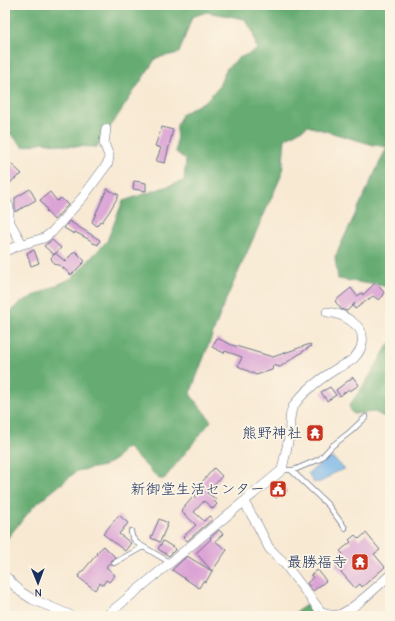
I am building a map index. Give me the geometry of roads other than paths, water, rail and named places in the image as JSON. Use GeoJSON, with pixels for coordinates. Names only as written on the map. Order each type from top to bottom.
{"type":"FeatureCollection","features":[{"type":"Feature","properties":{"kind":"street"},"geometry":{"type":"LineString","coordinates":[[5,251],[22,244],[44,238],[52,232],[61,220],[83,197],[108,163],[109,156],[104,143],[106,129]]}},
{"type":"Feature","properties":{"kind":"street"},"geometry":{"type":"LineString","coordinates":[[5,199],[9,207],[9,221],[22,244]]}},
{"type":"Feature","properties":{"kind":"street"},"geometry":{"type":"LineString","coordinates":[[106,616],[244,502],[286,470],[292,408],[315,384],[326,375],[354,359],[362,346],[363,337],[361,330],[355,323],[344,315],[327,312]]}},
{"type":"Feature","properties":{"kind":"street"},"geometry":{"type":"LineString","coordinates":[[244,502],[269,548],[284,562],[322,613],[333,615],[344,612],[369,595],[390,576]]}},
{"type":"Feature","properties":{"kind":"street"},"geometry":{"type":"LineString","coordinates":[[5,576],[21,592],[32,599],[72,616]]}},
{"type":"Feature","properties":{"kind":"lane"},"geometry":{"type":"LineString","coordinates":[[286,470],[305,466],[320,459],[332,446],[366,417]]}},
{"type":"Feature","properties":{"kind":"lane"},"geometry":{"type":"LineString","coordinates":[[286,470],[328,505],[345,528]]}},
{"type":"Feature","properties":{"kind":"lane"},"geometry":{"type":"LineString","coordinates":[[131,531],[132,537],[137,543],[171,563]]}},
{"type":"Feature","properties":{"kind":"lane"},"geometry":{"type":"LineString","coordinates":[[114,563],[141,548],[145,548]]}},
{"type":"Feature","properties":{"kind":"water"},"geometry":{"type":"Polygon","coordinates":[[[329,458],[334,459],[345,469],[336,472],[320,482],[313,482],[308,473],[329,458]]]}},
{"type":"Feature","properties":{"kind":"place","name":"熊野神社"},"geometry":{"type":"Point","coordinates":[315,433]}},
{"type":"Feature","properties":{"kind":"place","name":"新御堂生活センター"},"geometry":{"type":"Point","coordinates":[278,489]}},
{"type":"Feature","properties":{"kind":"place","name":"最勝福寺"},"geometry":{"type":"Point","coordinates":[360,562]}}]}
